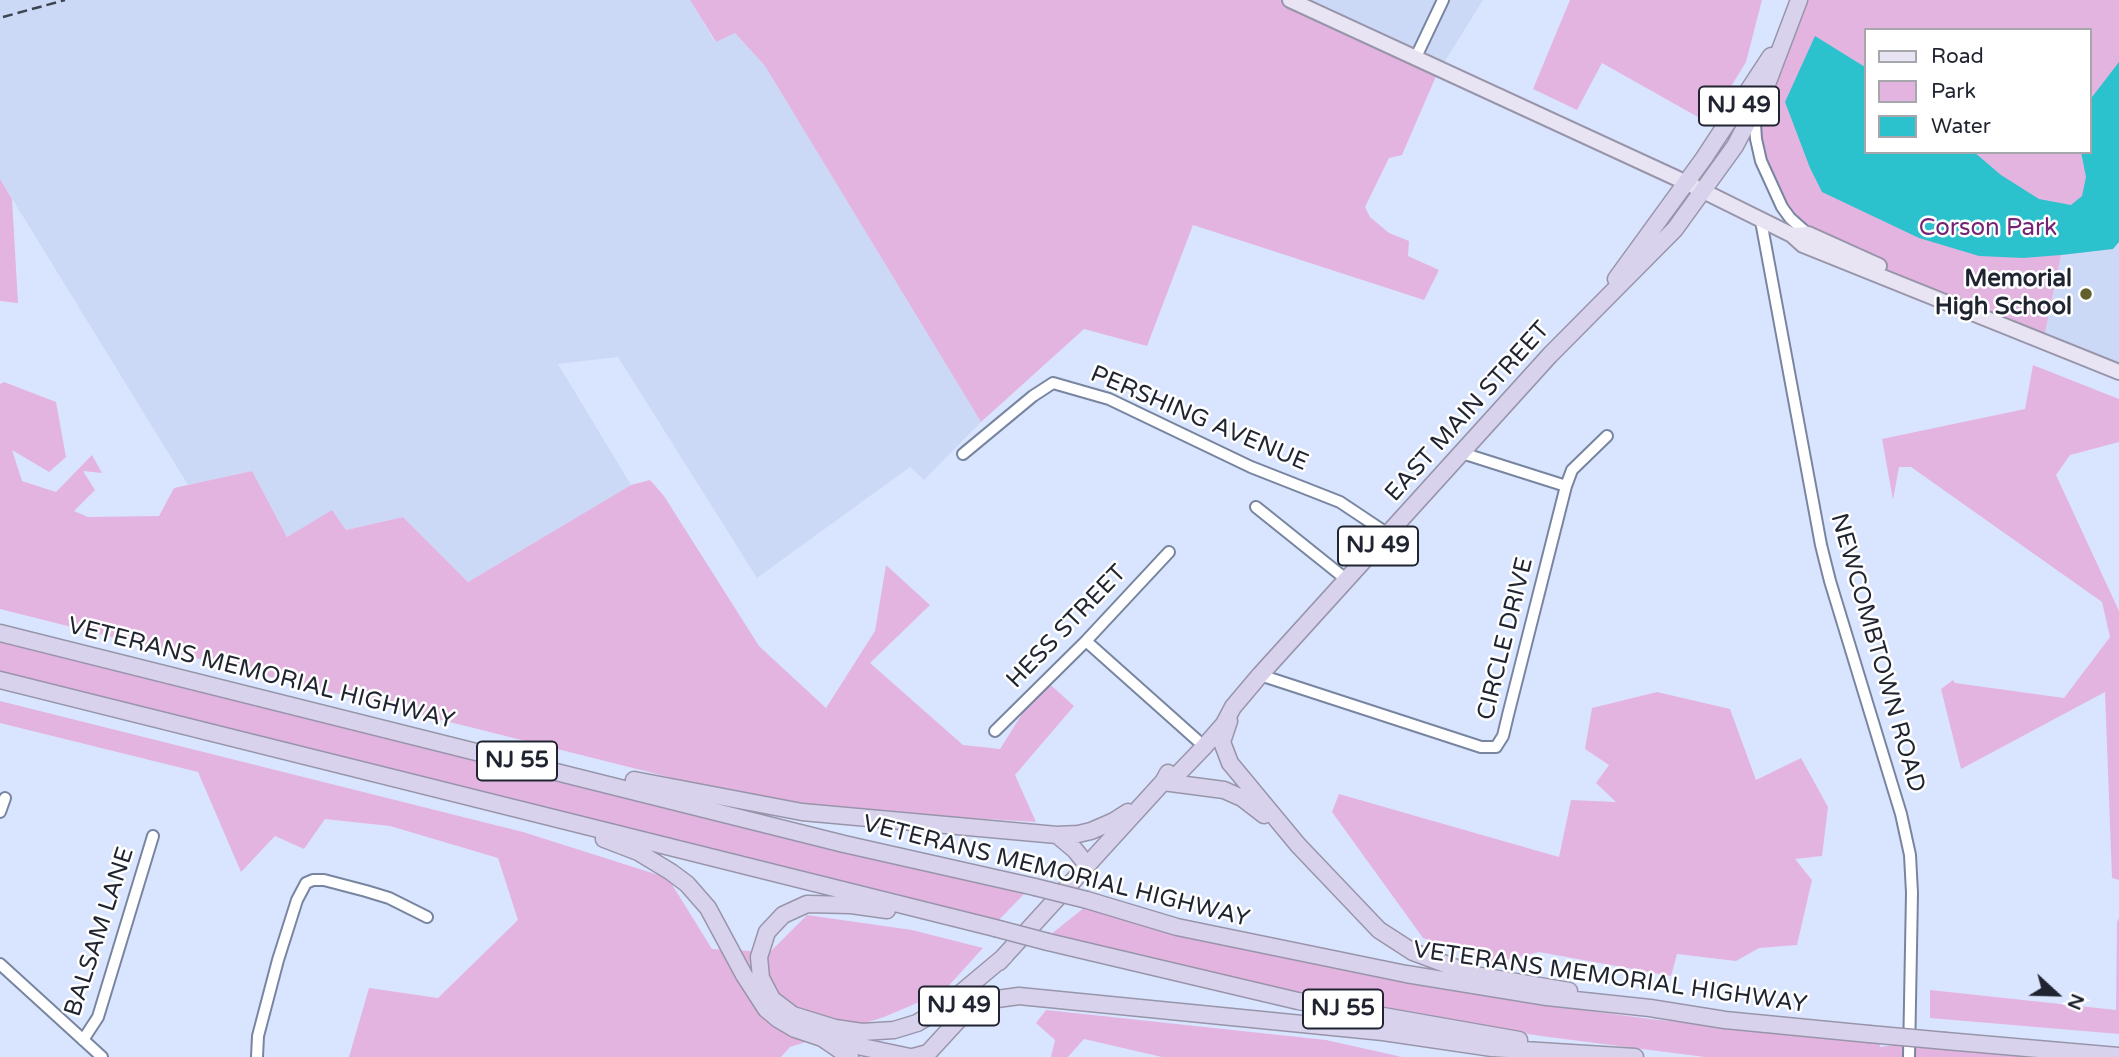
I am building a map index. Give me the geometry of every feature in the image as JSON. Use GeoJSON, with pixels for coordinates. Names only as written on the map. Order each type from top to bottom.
{"type":"FeatureCollection","features":[{"type":"Feature","properties":{"kind":"highway","name":"EAST MAIN STREET"},"geometry":{"type":"LineString","coordinates":[[1163,782],[1175,777],[1203,748],[1260,675],[1558,346],[1675,229],[1735,146],[1766,87],[1799,0]]}},
{"type":"Feature","properties":{"kind":"highway","name":"EAST MAIN STREET"},"geometry":{"type":"LineString","coordinates":[[1599,305],[1731,118],[1788,27]]}},
{"type":"Feature","properties":{"kind":"highway","name":"VETERANS MEMORIAL HIGHWAY"},"geometry":{"type":"LineString","coordinates":[[0,633],[844,844],[1035,887],[1177,926],[1380,970],[1547,997],[1650,1008],[1725,1020],[2119,1056]]}},
{"type":"Feature","properties":{"kind":"highway","name":"NJ 55"},"geometry":{"type":"LineString","coordinates":[[0,680],[1048,942],[1298,1001],[1485,1035],[1641,1057]]}},
{"type":"Feature","properties":{"kind":"highway","name":"EAST MAIN STREET"},"geometry":{"type":"LineString","coordinates":[[912,1057],[1163,782],[1197,740],[1221,715],[1233,707]]}},
{"type":"Feature","properties":{"kind":"highway"},"geometry":{"type":"LineString","coordinates":[[1233,707],[1222,741],[1227,758],[1298,845],[1379,930],[1413,952],[1475,975],[1546,986],[1650,1008]]}},
{"type":"Feature","properties":{"kind":"highway"},"geometry":{"type":"LineString","coordinates":[[447,744],[566,765],[775,808],[1057,835],[1078,834],[1104,827],[1145,802]]}},
{"type":"Feature","properties":{"kind":"highway"},"geometry":{"type":"LineString","coordinates":[[1163,782],[1231,793],[1254,807],[1298,845]]}},
{"type":"Feature","properties":{"kind":"highway"},"geometry":{"type":"LineString","coordinates":[[430,787],[590,835],[638,852],[671,872],[687,884],[708,908],[744,975],[766,1009],[795,1028],[822,1038],[912,1057],[928,1052],[973,1008],[997,999],[1019,996],[1383,1032],[1492,1048],[1635,1057]]}},
{"type":"Feature","properties":{"kind":"highway"},"geometry":{"type":"LineString","coordinates":[[1057,835],[1076,850],[1087,865]]}},
{"type":"Feature","properties":{"kind":"highway"},"geometry":{"type":"LineString","coordinates":[[951,917],[851,905],[799,906],[777,920],[763,941],[759,957],[761,978],[778,1005],[793,1015],[811,1022],[862,1032],[894,1030],[917,1023],[944,1007],[1005,956]]}},
{"type":"Feature","properties":{"kind":"highway"},"geometry":{"type":"LineString","coordinates":[[822,1038],[850,1057]]}},
{"type":"Feature","properties":{"kind":"main road"},"geometry":{"type":"LineString","coordinates":[[1290,0],[1703,191],[1792,235],[1803,245],[2119,372]]}},
{"type":"Feature","properties":{"kind":"main road"},"geometry":{"type":"LineString","coordinates":[[1792,235],[1808,234],[1893,272],[2119,363]]}},
{"type":"Feature","properties":{"kind":"street"},"geometry":{"type":"LineString","coordinates":[[1415,59],[1443,0]]}},
{"type":"Feature","properties":{"kind":"street"},"geometry":{"type":"LineString","coordinates":[[1766,87],[1755,124],[1761,160],[1782,207],[1808,234]]}},
{"type":"Feature","properties":{"kind":"street","name":"NEWCOMBTOWN ROAD"},"geometry":{"type":"LineString","coordinates":[[1761,221],[1821,545],[1901,814],[1910,855],[1912,893],[1909,1057]]}},
{"type":"Feature","properties":{"kind":"street","name":"PERSHING AVENUE"},"geometry":{"type":"LineString","coordinates":[[963,454],[1033,396],[1053,383],[1109,399],[1251,467],[1340,502],[1388,534]]}},
{"type":"Feature","properties":{"kind":"street"},"geometry":{"type":"LineString","coordinates":[[1462,453],[1566,486],[1572,470],[1607,436]]}},
{"type":"Feature","properties":{"kind":"street","name":"CIRCLE DRIVE"},"geometry":{"type":"LineString","coordinates":[[1260,675],[1481,747],[1496,747],[1503,736],[1566,486]]}},
{"type":"Feature","properties":{"kind":"street"},"geometry":{"type":"LineString","coordinates":[[1256,507],[1347,580]]}},
{"type":"Feature","properties":{"kind":"street","name":"HESS STREET"},"geometry":{"type":"LineString","coordinates":[[995,731],[1169,552]]}},
{"type":"Feature","properties":{"kind":"street"},"geometry":{"type":"LineString","coordinates":[[1086,640],[1197,740]]}},
{"type":"Feature","properties":{"kind":"street"},"geometry":{"type":"LineString","coordinates":[[0,812],[5,798]]}},
{"type":"Feature","properties":{"kind":"street","name":"BALSAM LANE"},"geometry":{"type":"LineString","coordinates":[[83,1040],[98,1017],[153,836]]}},
{"type":"Feature","properties":{"kind":"street"},"geometry":{"type":"LineString","coordinates":[[257,1057],[258,1035],[278,960],[297,900],[306,883],[324,880],[366,891],[389,898],[426,917]]}},
{"type":"Feature","properties":{"kind":"street"},"geometry":{"type":"LineString","coordinates":[[0,964],[102,1057]]}},
{"type":"Feature","properties":{"kind":"shaded area"},"geometry":{"type":"Polygon","coordinates":[[[0,0],[690,0],[715,42],[735,33],[765,66],[981,422],[924,480],[910,467],[757,578],[618,357],[558,364],[631,485],[468,582],[403,517],[346,530],[332,511],[287,537],[252,471],[188,485],[0,179],[0,0]]]}},
{"type":"Feature","properties":{"kind":"shaded area"},"geometry":{"type":"Polygon","coordinates":[[[1281,0],[1483,0],[1437,74],[1281,0]]]}},
{"type":"Feature","properties":{"kind":"shaded area","name":"Memorial High School"},"geometry":{"type":"Polygon","coordinates":[[[2119,242],[2119,363],[2045,333],[2061,255],[2113,249],[2119,242]]]}},
{"type":"Feature","properties":{"kind":"green space"},"geometry":{"type":"Polygon","coordinates":[[[690,0],[1281,0],[1437,74],[1402,155],[1389,158],[1365,207],[1370,217],[1389,233],[1409,241],[1408,256],[1439,270],[1424,300],[1193,225],[1147,346],[1084,329],[981,422],[765,66],[735,33],[716,42],[690,0]]]}},
{"type":"Feature","properties":{"kind":"green space"},"geometry":{"type":"Polygon","coordinates":[[[1570,0],[1762,0],[1746,62],[1719,106],[1705,121],[1602,63],[1577,110],[1533,89],[1570,0]]]}},
{"type":"Feature","properties":{"kind":"green space","name":"Corson Park"},"geometry":{"type":"Polygon","coordinates":[[[1799,0],[2119,0],[2119,242],[2113,249],[2061,255],[2045,333],[1893,272],[1808,234],[1776,195],[1755,124],[1799,0]]]}},
{"type":"Feature","properties":{"kind":"green space"},"geometry":{"type":"Polygon","coordinates":[[[0,179],[12,199],[18,303],[0,301],[0,179]]]}},
{"type":"Feature","properties":{"kind":"green space"},"geometry":{"type":"Polygon","coordinates":[[[2033,365],[2119,399],[2119,442],[2070,455],[2056,475],[2119,611],[2119,880],[2112,878],[2105,692],[1961,769],[1941,689],[1953,680],[1955,683],[2064,698],[2110,637],[2102,602],[1911,467],[1899,467],[1893,500],[1882,439],[2025,409],[2033,365]]]}},
{"type":"Feature","properties":{"kind":"green space"},"geometry":{"type":"Polygon","coordinates":[[[4,382],[56,402],[66,457],[49,472],[12,450],[22,481],[56,492],[92,455],[102,473],[83,471],[95,490],[74,511],[88,517],[159,516],[174,488],[252,471],[287,537],[332,510],[346,530],[403,517],[468,582],[631,485],[650,480],[664,496],[759,646],[826,708],[875,631],[886,565],[930,605],[870,663],[963,745],[1000,749],[1044,679],[1074,706],[1015,775],[1036,822],[788,807],[0,609],[0,384],[4,382]]]}},
{"type":"Feature","properties":{"kind":"green space"},"geometry":{"type":"Polygon","coordinates":[[[0,639],[1024,894],[996,923],[0,675],[0,639]]]}},
{"type":"Feature","properties":{"kind":"green space"},"geometry":{"type":"Polygon","coordinates":[[[1657,692],[1730,709],[1756,780],[1801,758],[1828,807],[1822,856],[1795,859],[1812,880],[1797,945],[1759,948],[1736,961],[1677,954],[1671,976],[1539,952],[1495,963],[1423,938],[1332,812],[1339,794],[1559,857],[1571,800],[1616,802],[1596,783],[1609,765],[1585,749],[1592,708],[1657,692]]]}},
{"type":"Feature","properties":{"kind":"green space"},"geometry":{"type":"Polygon","coordinates":[[[0,701],[523,832],[668,878],[712,949],[770,952],[807,915],[912,930],[983,948],[943,992],[884,1017],[790,1047],[781,1057],[349,1057],[369,988],[438,998],[518,920],[498,858],[390,826],[325,819],[304,849],[275,836],[241,872],[198,772],[0,723],[0,701]]]}},
{"type":"Feature","properties":{"kind":"green space"},"geometry":{"type":"Polygon","coordinates":[[[1085,907],[1175,934],[1404,982],[1650,1019],[1879,1041],[1880,1047],[1903,1044],[1903,1057],[1705,1057],[1458,1023],[1300,993],[1050,935],[1085,907]]]}},
{"type":"Feature","properties":{"kind":"green space"},"geometry":{"type":"Polygon","coordinates":[[[2119,918],[2119,1034],[1930,1018],[1930,990],[2116,1010],[2119,918]]]}},
{"type":"Feature","properties":{"kind":"green space"},"geometry":{"type":"Polygon","coordinates":[[[1046,1010],[1326,1040],[1402,1057],[1162,1057],[1084,1039],[1068,1057],[1051,1057],[1055,1040],[1036,1023],[1046,1010]]]}},
{"type":"Feature","properties":{"kind":"green space"},"geometry":{"type":"Polygon","coordinates":[[[1915,1043],[2073,1057],[1914,1057],[1915,1043]]]}},
{"type":"Feature","properties":{"kind":"water"},"geometry":{"type":"Polygon","coordinates":[[[1815,36],[1864,66],[1864,154],[1976,154],[2001,175],[2039,199],[2071,205],[2082,196],[2086,177],[2081,154],[2091,154],[2091,98],[2119,62],[2119,242],[2113,249],[2023,258],[1979,256],[1919,238],[1822,192],[1785,102],[1815,36]]]}},
{"type":"Feature","properties":{"kind":"railway"},"geometry":{"type":"LineString","coordinates":[[3,17],[65,0]]}},
{"type":"Feature","properties":{"kind":"place","name":"Memorial High School"},"geometry":{"type":"Point","coordinates":[2086,294]}}]}
